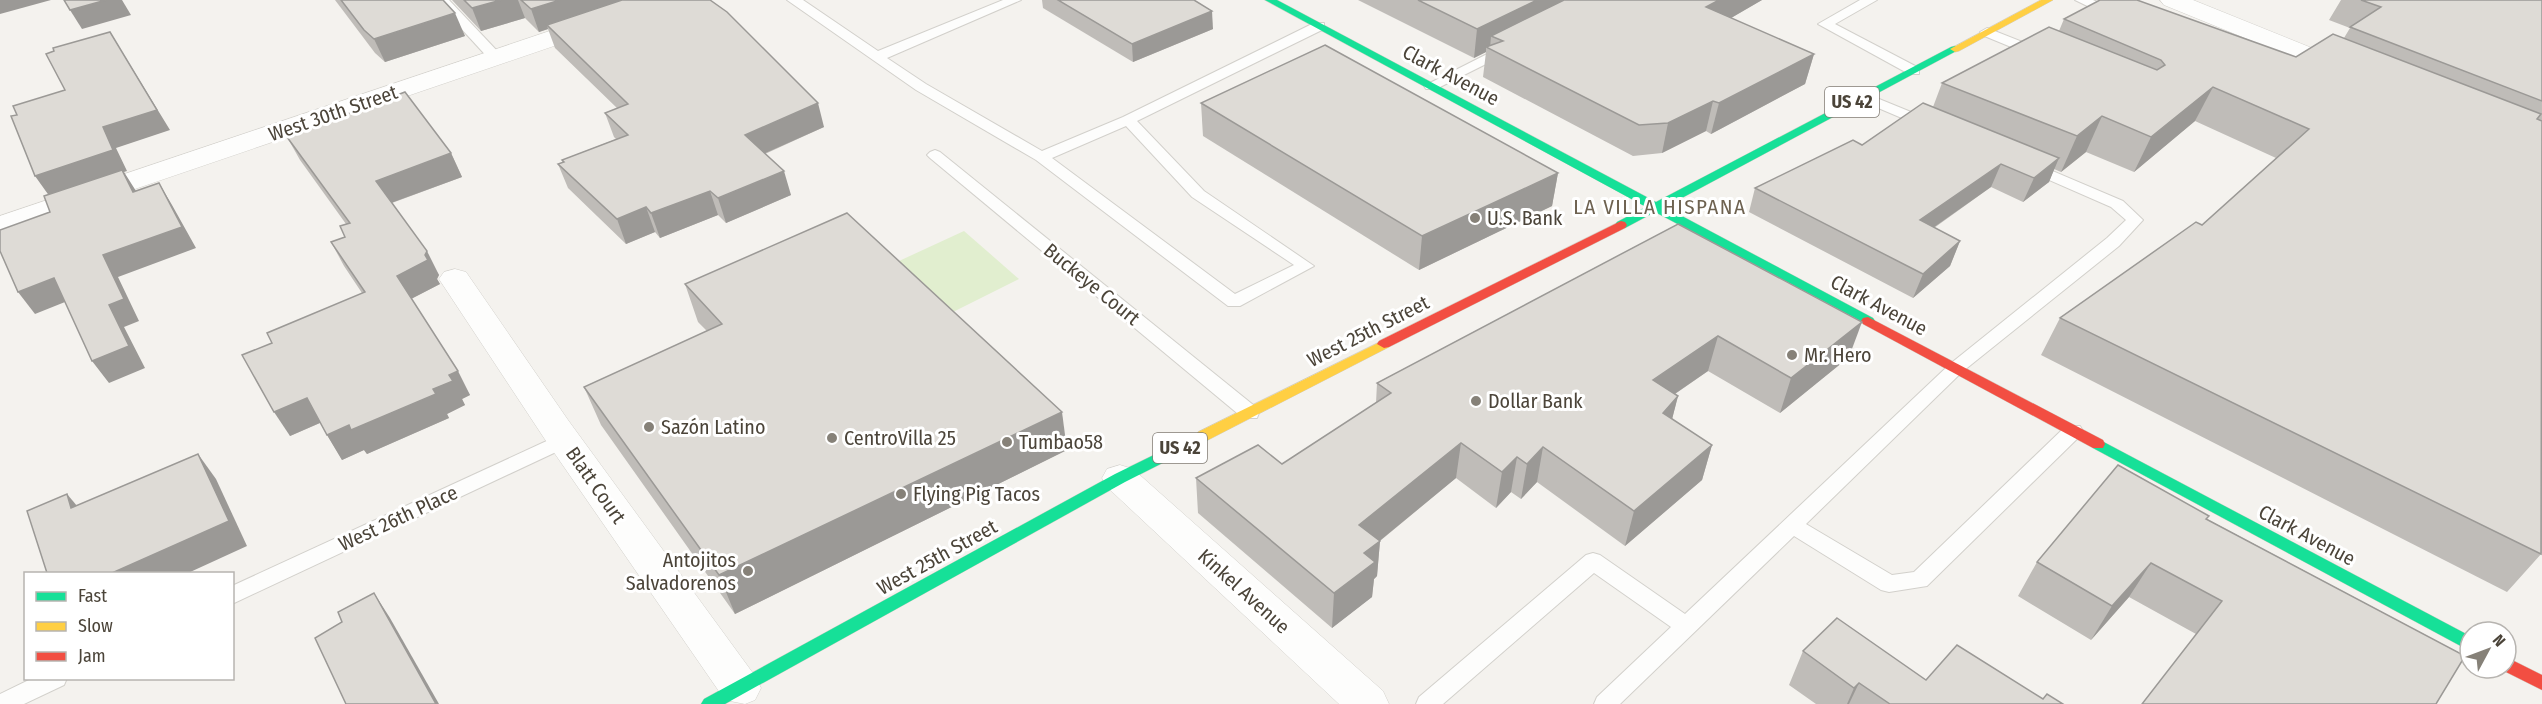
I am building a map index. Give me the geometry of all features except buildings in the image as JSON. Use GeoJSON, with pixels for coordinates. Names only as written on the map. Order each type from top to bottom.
{"type":"FeatureCollection","features":[{"type":"Feature","properties":{"kind":"main road","name":"Clark Avenue"},"geometry":{"type":"LineString","coordinates":[[1270,0],[2458,638]]}},
{"type":"Feature","properties":{"kind":"main road","name":"West 25th Street"},"geometry":{"type":"LineString","coordinates":[[725,696],[1120,478],[1656,207],[1862,96],[2048,0]]}},
{"type":"Feature","properties":{"kind":"main road"},"geometry":{"type":"LineString","coordinates":[[2518,670],[2542,682]]}},
{"type":"Feature","properties":{"kind":"street","name":"West 30th Street"},"geometry":{"type":"LineString","coordinates":[[0,226],[666,0]]}},
{"type":"Feature","properties":{"kind":"street"},"geometry":{"type":"LineString","coordinates":[[2172,0],[2223,30],[2365,78]]}},
{"type":"Feature","properties":{"kind":"street","name":"Blatt Court"},"geometry":{"type":"LineString","coordinates":[[455,279],[564,440],[725,696]]}},
{"type":"Feature","properties":{"kind":"street","name":"Kinkel Avenue"},"geometry":{"type":"LineString","coordinates":[[1120,478],[1358,701]]}},
{"type":"Feature","properties":{"kind":"lane"},"geometry":{"type":"LineString","coordinates":[[442,0],[496,58]]}},
{"type":"Feature","properties":{"kind":"lane"},"geometry":{"type":"LineString","coordinates":[[794,0],[921,87],[1041,157],[1234,302],[1306,266],[1198,194],[1128,120]]}},
{"type":"Feature","properties":{"kind":"lane"},"geometry":{"type":"LineString","coordinates":[[877,57],[1014,0]]}},
{"type":"Feature","properties":{"kind":"lane"},"geometry":{"type":"LineString","coordinates":[[1869,0],[1825,24],[1914,71]]}},
{"type":"Feature","properties":{"kind":"lane"},"geometry":{"type":"LineString","coordinates":[[2082,0],[2125,18]]}},
{"type":"Feature","properties":{"kind":"lane"},"geometry":{"type":"LineString","coordinates":[[1041,157],[1128,120],[1319,26]]}},
{"type":"Feature","properties":{"kind":"lane"},"geometry":{"type":"LineString","coordinates":[[1987,32],[2052,60]]}},
{"type":"Feature","properties":{"kind":"lane"},"geometry":{"type":"LineString","coordinates":[[1431,86],[1524,40]]}},
{"type":"Feature","properties":{"kind":"lane"},"geometry":{"type":"LineString","coordinates":[[1862,96],[1944,131]]}},
{"type":"Feature","properties":{"kind":"lane","name":"Buckeye Court"},"geometry":{"type":"LineString","coordinates":[[934,155],[1250,412]]}},
{"type":"Feature","properties":{"kind":"lane"},"geometry":{"type":"LineString","coordinates":[[1605,704],[1956,368],[2113,242],[2135,220],[2108,199],[2009,158]]}},
{"type":"Feature","properties":{"kind":"lane"},"geometry":{"type":"LineString","coordinates":[[1792,525],[1889,584],[1920,580],[2073,431]]}},
{"type":"Feature","properties":{"kind":"lane","name":"West 26th Place"},"geometry":{"type":"LineString","coordinates":[[234,595],[564,440]]}},
{"type":"Feature","properties":{"kind":"lane"},"geometry":{"type":"LineString","coordinates":[[1427,704],[1593,561],[1686,626]]}},
{"type":"Feature","properties":{"kind":"lane"},"geometry":{"type":"LineString","coordinates":[[1,704],[52,680]]}},
{"type":"Feature","properties":{"kind":"green space"},"geometry":{"type":"Polygon","coordinates":[[[964,231],[1019,279],[953,312],[899,261],[964,231]]]}},
{"type":"Feature","properties":{"kind":"traffic: fast"},"geometry":{"type":"LineString","coordinates":[[1270,0],[1868,321]]}},
{"type":"Feature","properties":{"kind":"traffic: fast"},"geometry":{"type":"LineString","coordinates":[[1621,225],[1955,49]]}},
{"type":"Feature","properties":{"kind":"traffic: fast"},"geometry":{"type":"LineString","coordinates":[[710,704],[1120,478],[1203,436]]}},
{"type":"Feature","properties":{"kind":"traffic: fast"},"geometry":{"type":"LineString","coordinates":[[2098,444],[2458,638]]}},
{"type":"Feature","properties":{"kind":"traffic: slow"},"geometry":{"type":"LineString","coordinates":[[1955,49],[2048,0]]}},
{"type":"Feature","properties":{"kind":"traffic: slow"},"geometry":{"type":"LineString","coordinates":[[1203,436],[1384,344]]}},
{"type":"Feature","properties":{"kind":"traffic: jam"},"geometry":{"type":"LineString","coordinates":[[1384,344],[1621,225]]}},
{"type":"Feature","properties":{"kind":"traffic: jam"},"geometry":{"type":"LineString","coordinates":[[1868,321],[2098,444]]}},
{"type":"Feature","properties":{"kind":"traffic: jam"},"geometry":{"type":"LineString","coordinates":[[2518,670],[2542,683]]}},
{"type":"Feature","properties":{"kind":"place","name":"U.S. Bank"},"geometry":{"type":"Point","coordinates":[1475,218]}},
{"type":"Feature","properties":{"kind":"place","name":"Mr. Hero"},"geometry":{"type":"Point","coordinates":[1792,355]}},
{"type":"Feature","properties":{"kind":"place","name":"Dollar Bank"},"geometry":{"type":"Point","coordinates":[1476,401]}},
{"type":"Feature","properties":{"kind":"place","name":"Sazón Latino"},"geometry":{"type":"Point","coordinates":[649,427]}},
{"type":"Feature","properties":{"kind":"place","name":"CentroVilla 25"},"geometry":{"type":"Point","coordinates":[832,438]}},
{"type":"Feature","properties":{"kind":"place","name":"Tumbao58"},"geometry":{"type":"Point","coordinates":[1007,442]}},
{"type":"Feature","properties":{"kind":"place","name":"Flying Pig Tacos"},"geometry":{"type":"Point","coordinates":[901,494]}},
{"type":"Feature","properties":{"kind":"place","name":"Antojitos Salvadorenos"},"geometry":{"type":"Point","coordinates":[748,571]}},
{"type":"Feature","properties":{"kind":"district","name":"LA VILLA HISPANA"},"geometry":{"type":"Point","coordinates":[1660,207]}}]}
